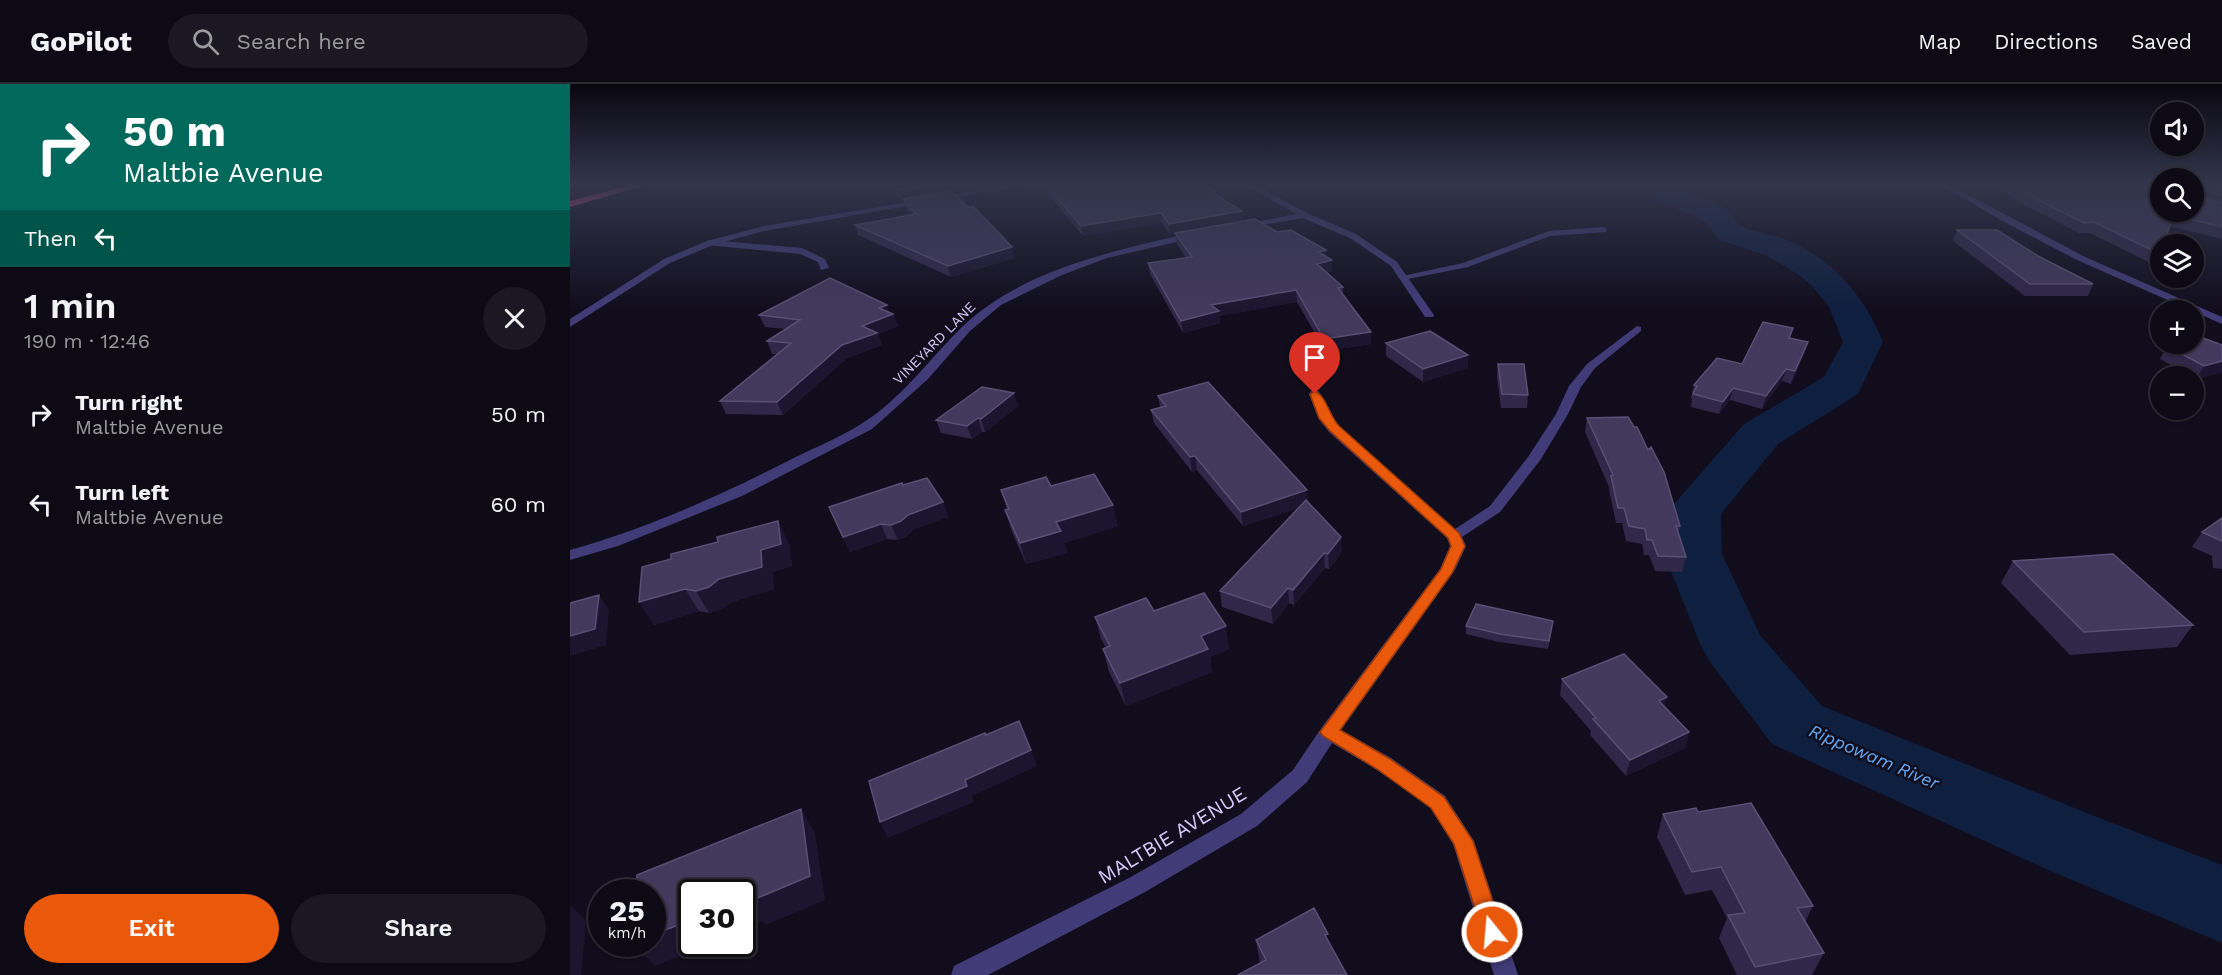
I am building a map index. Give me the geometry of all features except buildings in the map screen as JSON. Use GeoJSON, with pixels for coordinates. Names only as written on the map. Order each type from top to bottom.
{"type":"FeatureCollection","features":[{"type":"Feature","properties":{"kind":"street"},"geometry":{"type":"LineString","coordinates":[[570,324],[667,261],[710,243],[784,226]]}},
{"type":"Feature","properties":{"kind":"street"},"geometry":{"type":"LineString","coordinates":[[1235,228],[1248,226]]}},
{"type":"Feature","properties":{"kind":"street"},"geometry":{"type":"LineString","coordinates":[[1329,226],[1353,236],[1394,264],[1429,315]]}},
{"type":"Feature","properties":{"kind":"street"},"geometry":{"type":"LineString","coordinates":[[2016,226],[2137,287],[2222,321]]}},
{"type":"Feature","properties":{"kind":"street"},"geometry":{"type":"LineString","coordinates":[[1403,277],[1466,265],[1549,234],[1603,230]]}},
{"type":"Feature","properties":{"kind":"street","name":"VINEYARD LANE"},"geometry":{"type":"LineString","coordinates":[[570,555],[613,543],[737,493],[867,426],[924,377],[966,329],[997,303],[1059,273],[1104,256],[1212,232]]}},
{"type":"Feature","properties":{"kind":"street"},"geometry":{"type":"LineString","coordinates":[[710,243],[802,251],[822,261],[824,268]]}},
{"type":"Feature","properties":{"kind":"street"},"geometry":{"type":"LineString","coordinates":[[1315,394],[1325,418],[1334,429],[1454,536],[1495,509],[1534,459],[1562,414],[1575,386],[1591,366],[1637,329]]}},
{"type":"Feature","properties":{"kind":"street","name":"MALTBIE AVENUE"},"geometry":{"type":"LineString","coordinates":[[963,975],[1137,885],[1249,820],[1300,776],[1329,732],[1447,570],[1458,546],[1454,536]]}},
{"type":"Feature","properties":{"kind":"street"},"geometry":{"type":"LineString","coordinates":[[1329,732],[1384,764],[1438,802],[1463,841],[1506,975]]}},
{"type":"Feature","properties":{"kind":"waterway","name":"Rippowam River"},"geometry":{"type":"LineString","coordinates":[[1723,226],[1730,232],[1779,249],[1811,267],[1837,292],[1856,323],[1863,342],[1842,385],[1761,434],[1694,512],[1693,554],[1733,646],[1797,725],[2074,844],[2222,904]]}},
{"type":"Feature","properties":{"kind":"route"},"geometry":{"type":"LineString","coordinates":[[1315,394],[1325,418],[1334,429],[1454,536],[1458,546],[1447,570],[1329,732],[1384,764],[1438,802],[1463,841],[1492,932]]}}]}
